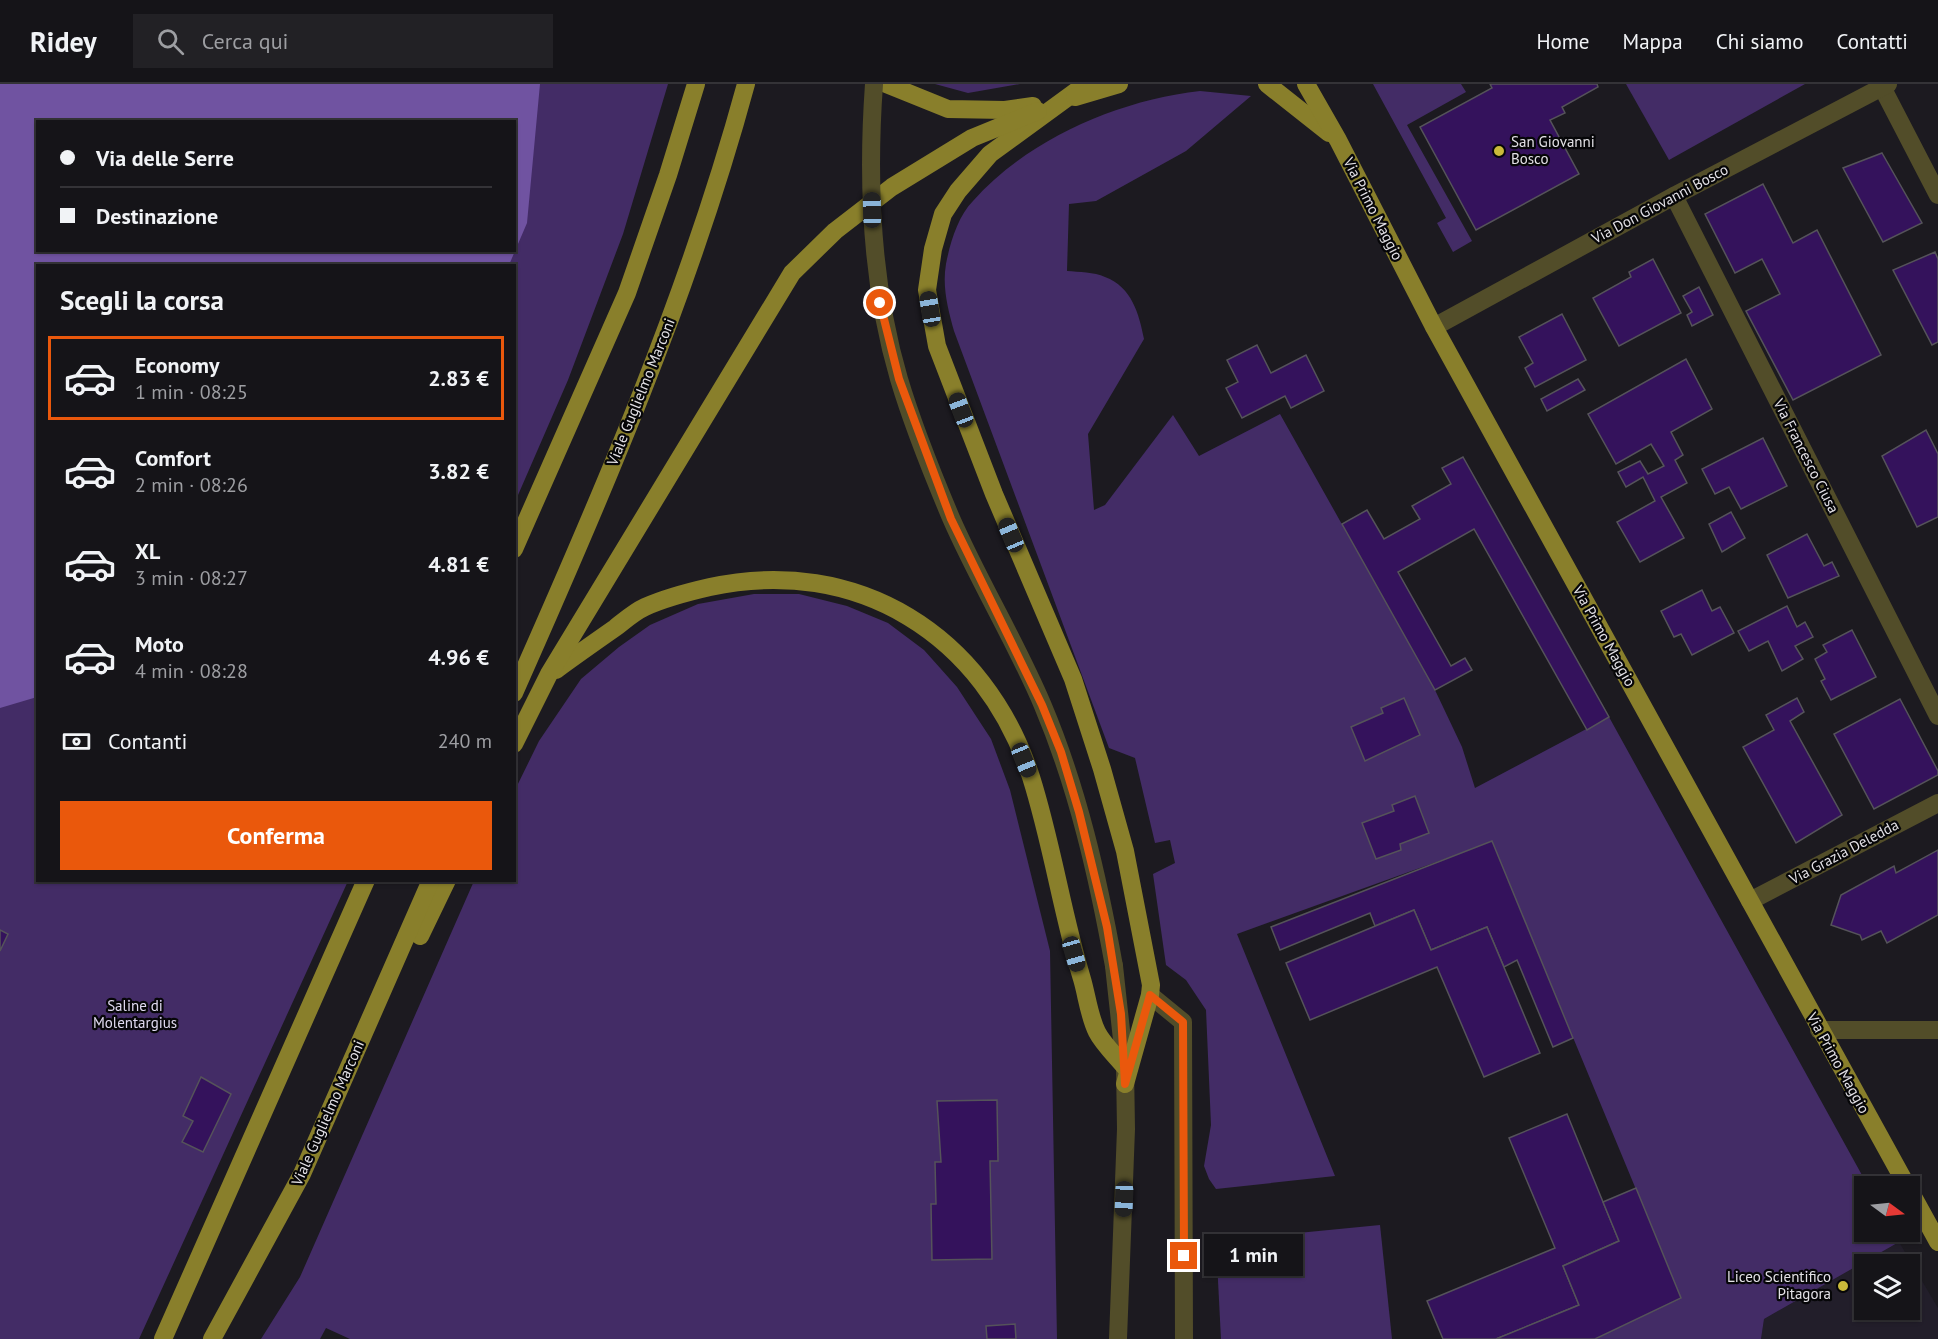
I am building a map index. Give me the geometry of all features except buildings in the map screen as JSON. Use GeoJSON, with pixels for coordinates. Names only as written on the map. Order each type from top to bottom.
{"type":"FeatureCollection","features":[{"type":"Feature","properties":{"kind":"main road"},"geometry":{"type":"LineString","coordinates":[[516,544],[627,293],[668,175],[696,84]]}},
{"type":"Feature","properties":{"kind":"main road","name":"Viale Guglielmo Marconi"},"geometry":{"type":"LineString","coordinates":[[516,688],[567,573],[668,327],[724,163],[746,84]]}},
{"type":"Feature","properties":{"kind":"main road"},"geometry":{"type":"LineString","coordinates":[[886,84],[948,109],[1005,110],[1061,101]]}},
{"type":"Feature","properties":{"kind":"main road"},"geometry":{"type":"LineString","coordinates":[[1086,84],[990,154],[957,191],[943,214],[933,249],[927,290],[936,346],[994,494],[1073,679],[1099,758],[1125,851],[1150,995],[1125,1076]]}},
{"type":"Feature","properties":{"kind":"main road"},"geometry":{"type":"LineString","coordinates":[[516,740],[549,674],[792,273],[835,231],[892,187],[972,138],[1061,101],[1119,84]]}},
{"type":"Feature","properties":{"kind":"main road"},"geometry":{"type":"LineString","coordinates":[[1267,84],[1338,140]]}},
{"type":"Feature","properties":{"kind":"main road","name":"Via Primo Maggio"},"geometry":{"type":"LineString","coordinates":[[1306,84],[1338,140],[1434,327],[1901,1176]]}},
{"type":"Feature","properties":{"kind":"main road"},"geometry":{"type":"LineString","coordinates":[[549,674],[644,607],[688,592],[732,582],[778,579],[830,584],[864,595],[909,617],[959,655],[982,681],[1001,708],[1030,777],[1069,934],[1097,1032],[1125,1076]]}},
{"type":"Feature","properties":{"kind":"main road"},"geometry":{"type":"LineString","coordinates":[[163,1339],[365,882]]}},
{"type":"Feature","properties":{"kind":"main road","name":"Viale Guglielmo Marconi"},"geometry":{"type":"LineString","coordinates":[[212,1339],[302,1174],[430,882]]}},
{"type":"Feature","properties":{"kind":"main road"},"geometry":{"type":"LineString","coordinates":[[302,1174],[446,882]]}},
{"type":"Feature","properties":{"kind":"main road"},"geometry":{"type":"LineString","coordinates":[[1920,1209],[1938,1242]]}},
{"type":"Feature","properties":{"kind":"street"},"geometry":{"type":"LineString","coordinates":[[874,84],[871,124],[872,210],[880,303],[899,379],[951,519],[1042,705],[1061,752],[1096,880],[1114,966],[1125,1076],[1126,1129],[1118,1339]]}},
{"type":"Feature","properties":{"kind":"street"},"geometry":{"type":"LineString","coordinates":[[1885,86],[1938,195]]}},
{"type":"Feature","properties":{"kind":"street","name":"Via Don Giovanni Bosco"},"geometry":{"type":"LineString","coordinates":[[1434,327],[1674,196],[1885,86]]}},
{"type":"Feature","properties":{"kind":"street","name":"Via Francesco Ciusa"},"geometry":{"type":"LineString","coordinates":[[1674,196],[1938,716]]}},
{"type":"Feature","properties":{"kind":"street","name":"Via Grazia Deledda"},"geometry":{"type":"LineString","coordinates":[[1750,901],[1938,803]]}},
{"type":"Feature","properties":{"kind":"street"},"geometry":{"type":"LineString","coordinates":[[1150,995],[1183,1022],[1184,1339]]}},
{"type":"Feature","properties":{"kind":"street"},"geometry":{"type":"LineString","coordinates":[[1820,1030],[1938,1030]]}},
{"type":"Feature","properties":{"kind":"shaded area"},"geometry":{"type":"Polygon","coordinates":[[[0,84],[540,84],[527,223],[516,249],[516,120],[36,120],[36,252],[515,252],[509,264],[36,264],[36,697],[0,708],[0,84]]]}},
{"type":"Feature","properties":{"kind":"shaded area","name":"Liceo Scientifico Pitagora"},"geometry":{"type":"Polygon","coordinates":[[[1899,1242],[1906,1254],[1878,1254],[1899,1242]]]}},
{"type":"Feature","properties":{"kind":"shaded area","name":"Liceo Scientifico Pitagora"},"geometry":{"type":"Polygon","coordinates":[[[1854,1268],[1854,1320],[1920,1320],[1920,1278],[1938,1308],[1938,1339],[1761,1339],[1764,1319],[1854,1268]]]}},
{"type":"Feature","properties":{"kind":"green space","name":"Saline di Molentargius"},"geometry":{"type":"Polygon","coordinates":[[[0,84],[668,84],[623,234],[568,380],[516,500],[516,264],[36,264],[36,882],[348,882],[139,1339],[0,1339],[0,84]]]}},
{"type":"Feature","properties":{"kind":"green space"},"geometry":{"type":"Polygon","coordinates":[[[935,84],[1020,84],[968,93],[935,84]]]}},
{"type":"Feature","properties":{"kind":"green space"},"geometry":{"type":"Polygon","coordinates":[[[1373,84],[1461,84],[1466,92],[1407,125],[1472,241],[1453,252],[1437,223],[1446,218],[1373,84]]]}},
{"type":"Feature","properties":{"kind":"green space"},"geometry":{"type":"Polygon","coordinates":[[[1626,84],[1805,84],[1669,160],[1626,84]]]}},
{"type":"Feature","properties":{"kind":"green space"},"geometry":{"type":"Polygon","coordinates":[[[1200,91],[1251,96],[1186,151],[1096,201],[1069,204],[1067,271],[1101,275],[1122,287],[1137,311],[1144,339],[1088,434],[1094,510],[1105,505],[1173,415],[1199,456],[1280,414],[1435,690],[1462,747],[1475,788],[1609,717],[1862,1176],[1854,1176],[1854,1242],[1899,1242],[1878,1254],[1854,1254],[1854,1268],[1764,1319],[1761,1339],[1595,1339],[1681,1298],[1492,842],[1237,934],[1335,1176],[1216,1189],[1209,1179],[1204,1166],[1211,1125],[1206,1010],[1186,980],[1166,965],[1153,874],[1175,863],[1170,840],[1155,843],[1135,758],[1109,748],[954,331],[945,290],[946,264],[955,230],[968,207],[995,179],[1020,159],[1077,126],[1107,113],[1169,96],[1200,91]]]}},
{"type":"Feature","properties":{"kind":"green space"},"geometry":{"type":"Polygon","coordinates":[[[754,594],[799,594],[847,606],[888,623],[924,650],[957,687],[991,739],[1010,790],[1050,951],[1057,1339],[350,1339],[326,1328],[320,1339],[261,1339],[300,1277],[474,882],[516,882],[516,788],[539,741],[581,679],[650,625],[698,604],[754,594]]]}},
{"type":"Feature","properties":{"kind":"green space"},"geometry":{"type":"Polygon","coordinates":[[[1380,1225],[1392,1339],[1221,1339],[1216,1241],[1380,1225]]]}},
{"type":"Feature","properties":{"kind":"place","name":"San Giovanni Bosco"},"geometry":{"type":"Point","coordinates":[1499,151]}},
{"type":"Feature","properties":{"kind":"place","name":"Liceo Scientifico Pitagora"},"geometry":{"type":"Point","coordinates":[1843,1286]}},
{"type":"Feature","properties":{"kind":"route"},"geometry":{"type":"LineString","coordinates":[[880,303],[899,379],[951,519],[1042,705],[1061,752],[1079,812],[1107,927],[1121,1014],[1125,1084],[1150,995],[1183,1022],[1184,1256]]}}]}
